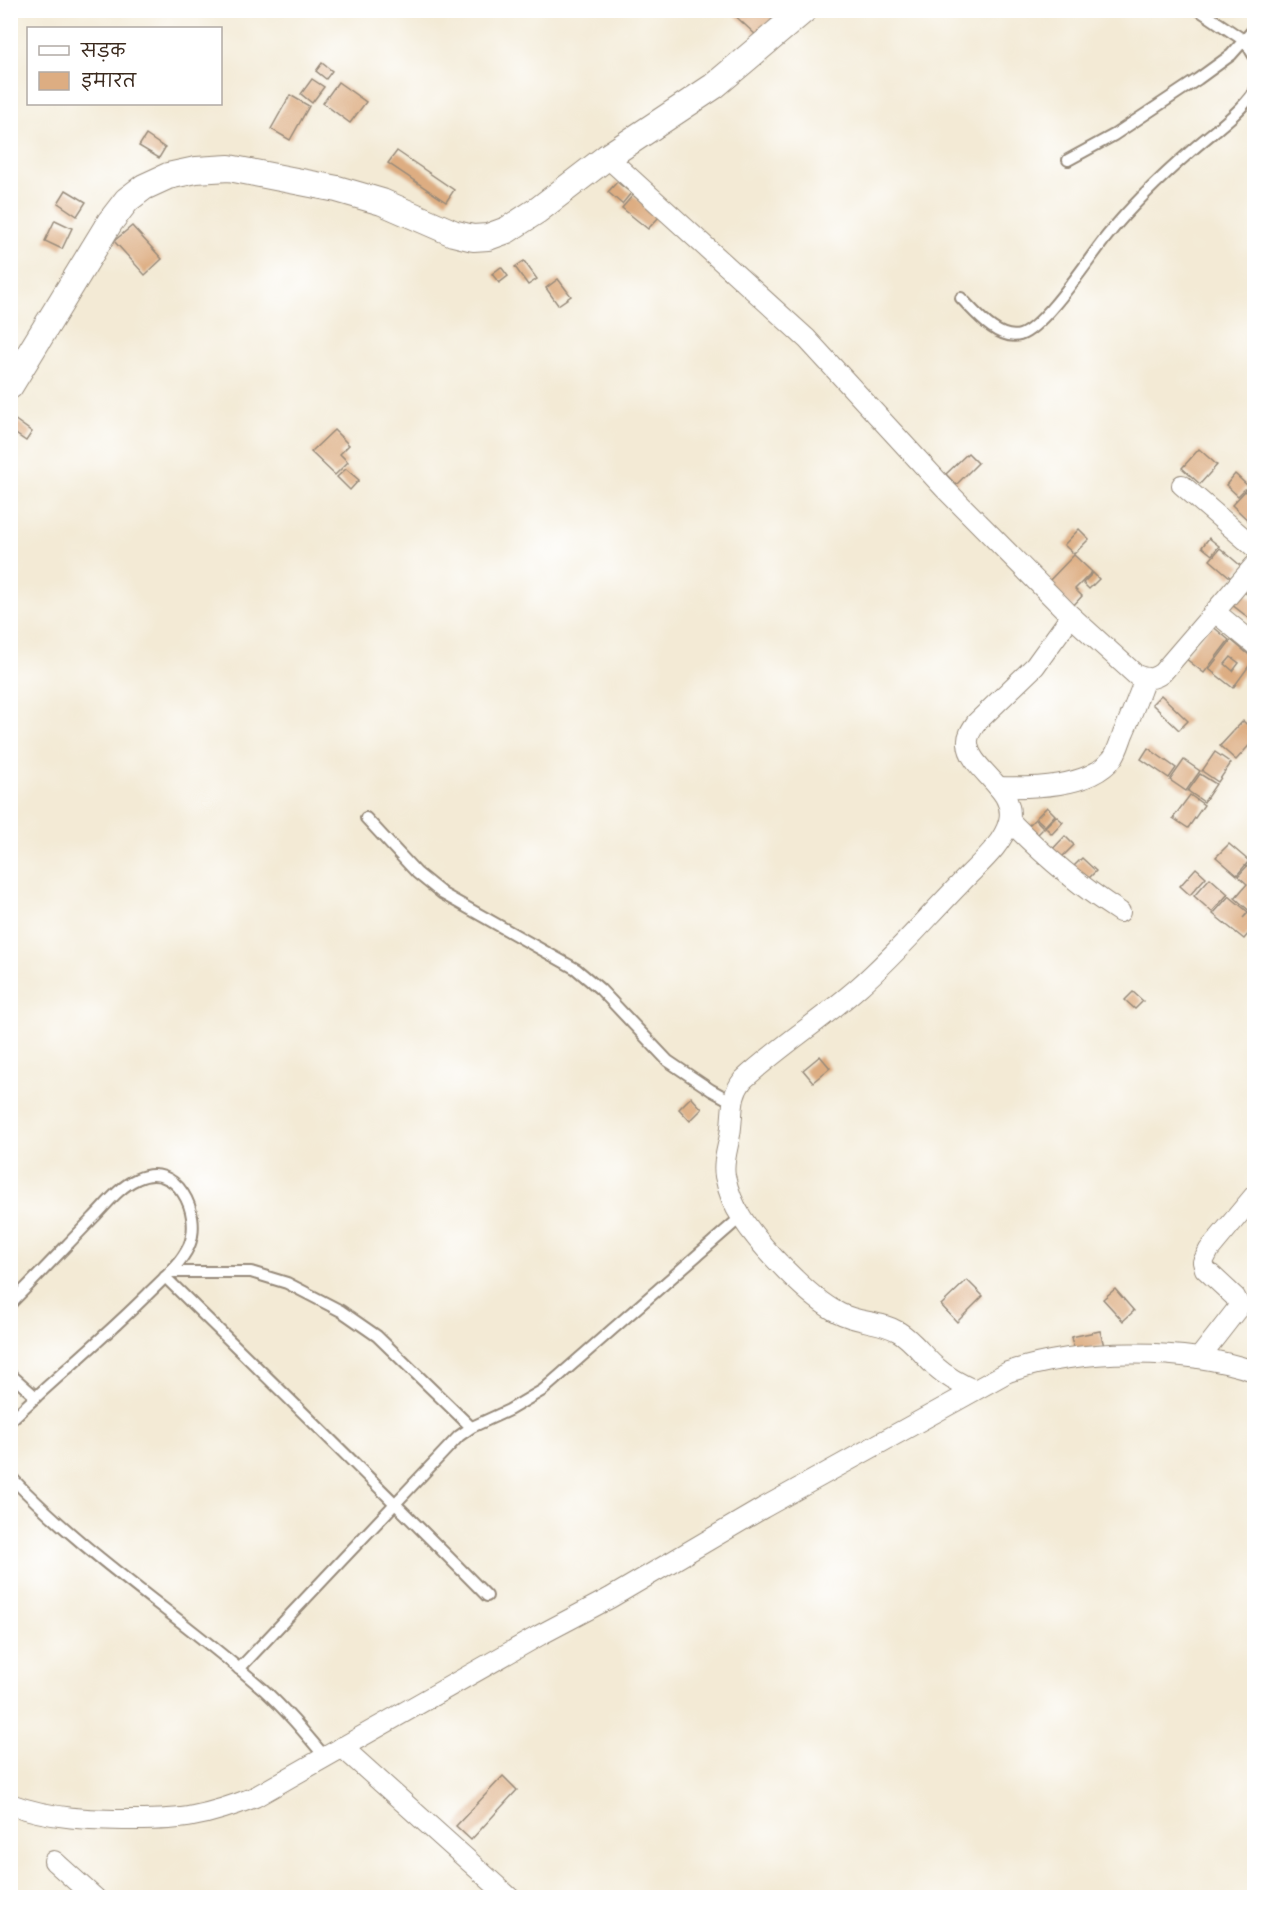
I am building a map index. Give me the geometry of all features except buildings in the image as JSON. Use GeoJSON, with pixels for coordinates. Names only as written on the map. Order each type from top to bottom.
{"type":"FeatureCollection","features":[{"type":"Feature","properties":{"kind":"street"},"geometry":{"type":"LineString","coordinates":[[10,386],[110,222],[127,200],[144,187],[168,176],[196,170],[229,168],[337,189],[382,202],[453,233],[472,238],[488,237],[507,230],[538,210],[607,157],[714,86],[804,10]]}},
{"type":"Feature","properties":{"kind":"street"},"geometry":{"type":"LineString","coordinates":[[607,157],[807,339],[945,489],[1071,616],[1136,675],[1145,679],[1155,678],[1162,673],[1254,566]]}},
{"type":"Feature","properties":{"kind":"street"},"geometry":{"type":"LineString","coordinates":[[1182,485],[1254,547]]}},
{"type":"Feature","properties":{"kind":"street"},"geometry":{"type":"LineString","coordinates":[[1215,612],[1254,644]]}},
{"type":"Feature","properties":{"kind":"street"},"geometry":{"type":"LineString","coordinates":[[974,1390],[940,1371],[900,1333],[837,1313],[800,1284],[755,1236],[741,1217],[730,1194],[725,1174],[733,1102],[735,1089],[743,1080],[860,987],[1004,835],[1010,820],[1010,808],[1005,795],[970,753],[969,734],[976,723],[1035,666],[1071,616]]}},
{"type":"Feature","properties":{"kind":"street"},"geometry":{"type":"LineString","coordinates":[[998,787],[1032,788],[1087,776],[1101,769],[1112,759],[1145,679]]}},
{"type":"Feature","properties":{"kind":"street"},"geometry":{"type":"LineString","coordinates":[[1010,820],[1040,852],[1067,876],[1120,912]]}},
{"type":"Feature","properties":{"kind":"street"},"geometry":{"type":"LineString","coordinates":[[1199,1358],[1238,1308],[1235,1297],[1205,1269],[1203,1262],[1205,1256],[1254,1196]]}},
{"type":"Feature","properties":{"kind":"street"},"geometry":{"type":"LineString","coordinates":[[10,1804],[29,1811],[64,1818],[152,1820],[191,1817],[226,1809],[255,1797],[540,1635],[610,1598],[763,1508],[1008,1372],[1077,1356],[1112,1354],[1199,1358],[1254,1371]]}},
{"type":"Feature","properties":{"kind":"street"},"geometry":{"type":"LineString","coordinates":[[342,1747],[510,1898]]}},
{"type":"Feature","properties":{"kind":"street"},"geometry":{"type":"LineString","coordinates":[[54,1861],[95,1898]]}},
{"type":"Feature","properties":{"kind":"lane"},"geometry":{"type":"LineString","coordinates":[[1199,10],[1245,42],[1254,56]]}},
{"type":"Feature","properties":{"kind":"lane"},"geometry":{"type":"LineString","coordinates":[[1068,160],[1114,135],[1198,79],[1231,55],[1245,42],[1254,29]]}},
{"type":"Feature","properties":{"kind":"lane"},"geometry":{"type":"LineString","coordinates":[[960,298],[1001,332],[1012,336],[1021,335],[1030,330],[1066,290],[1133,206],[1171,168],[1239,109],[1254,92]]}},
{"type":"Feature","properties":{"kind":"lane"},"geometry":{"type":"LineString","coordinates":[[366,818],[417,873],[443,894],[576,969],[600,989],[668,1061],[733,1102]]}},
{"type":"Feature","properties":{"kind":"lane"},"geometry":{"type":"LineString","coordinates":[[10,1304],[122,1189],[135,1180],[159,1174],[181,1188],[191,1207],[193,1229],[190,1244],[168,1274],[111,1330],[10,1421]]}},
{"type":"Feature","properties":{"kind":"lane"},"geometry":{"type":"LineString","coordinates":[[238,1669],[459,1436],[471,1427],[509,1410],[543,1390],[741,1217]]}},
{"type":"Feature","properties":{"kind":"lane"},"geometry":{"type":"LineString","coordinates":[[168,1274],[251,1272],[287,1283],[305,1292],[341,1311],[377,1336],[471,1427]]}},
{"type":"Feature","properties":{"kind":"lane"},"geometry":{"type":"LineString","coordinates":[[168,1274],[487,1596]]}},
{"type":"Feature","properties":{"kind":"lane"},"geometry":{"type":"LineString","coordinates":[[10,1374],[36,1397]]}},
{"type":"Feature","properties":{"kind":"lane"},"geometry":{"type":"LineString","coordinates":[[10,1476],[60,1525],[238,1669],[293,1719],[325,1757]]}}]}
